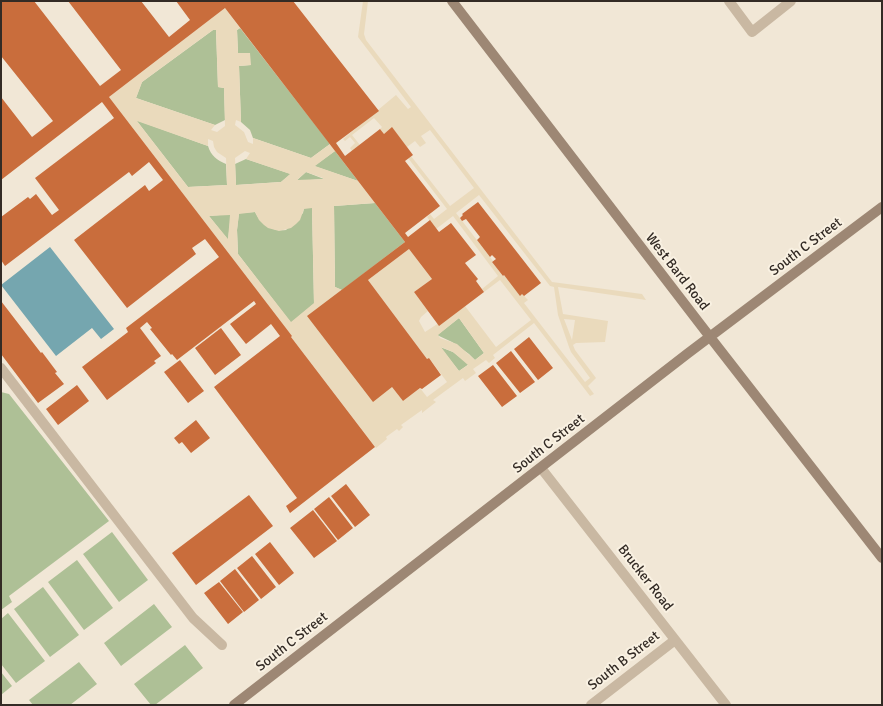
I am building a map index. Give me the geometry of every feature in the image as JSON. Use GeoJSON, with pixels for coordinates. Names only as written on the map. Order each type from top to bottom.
{"type":"FeatureCollection","features":[{"type":"Feature","properties":{"kind":"street","name":"West Bard Road"},"geometry":{"type":"LineString","coordinates":[[452,1],[882,558]]}},
{"type":"Feature","properties":{"kind":"street"},"geometry":{"type":"LineString","coordinates":[[729,1],[752,32],[791,1]]}},
{"type":"Feature","properties":{"kind":"street","name":"South C Street"},"geometry":{"type":"LineString","coordinates":[[234,705],[710,337],[882,207]]}},
{"type":"Feature","properties":{"kind":"street"},"geometry":{"type":"LineString","coordinates":[[1,368],[193,618],[222,645]]}},
{"type":"Feature","properties":{"kind":"street","name":"Brucker Road"},"geometry":{"type":"LineString","coordinates":[[542,468],[726,705]]}},
{"type":"Feature","properties":{"kind":"street","name":"South B Street"},"geometry":{"type":"LineString","coordinates":[[591,705],[675,640]]}},
{"type":"Feature","properties":{"kind":"green space"},"geometry":{"type":"Polygon","coordinates":[[[240,28],[330,144],[311,158],[253,138],[250,130],[241,122],[239,66],[251,65],[238,53],[237,30],[240,28]]]}},
{"type":"Feature","properties":{"kind":"green space"},"geometry":{"type":"Polygon","coordinates":[[[213,30],[216,30],[218,87],[224,88],[225,120],[215,125],[136,98],[142,82],[213,30]]]}},
{"type":"Feature","properties":{"kind":"green space"},"geometry":{"type":"Polygon","coordinates":[[[136,120],[208,146],[215,157],[226,164],[227,185],[188,187],[136,120]]]}},
{"type":"Feature","properties":{"kind":"green space"},"geometry":{"type":"Polygon","coordinates":[[[335,151],[358,181],[314,166],[335,151]]]}},
{"type":"Feature","properties":{"kind":"green space"},"geometry":{"type":"Polygon","coordinates":[[[246,159],[291,174],[281,182],[236,185],[235,164],[246,159]]]}},
{"type":"Feature","properties":{"kind":"green space"},"geometry":{"type":"Polygon","coordinates":[[[306,172],[324,179],[296,181],[306,172]]]}},
{"type":"Feature","properties":{"kind":"green space"},"geometry":{"type":"Polygon","coordinates":[[[375,203],[405,242],[342,290],[335,287],[334,206],[375,203]]]}},
{"type":"Feature","properties":{"kind":"green space"},"geometry":{"type":"Polygon","coordinates":[[[304,208],[312,208],[314,304],[291,323],[238,254],[237,230],[239,213],[255,212],[261,221],[268,227],[277,230],[286,230],[303,213],[304,208]]]}},
{"type":"Feature","properties":{"kind":"green space"},"geometry":{"type":"Polygon","coordinates":[[[231,214],[228,240],[209,216],[231,214]]]}},
{"type":"Feature","properties":{"kind":"green space"},"geometry":{"type":"Polygon","coordinates":[[[459,318],[484,353],[475,360],[452,342],[437,335],[459,318]]]}},
{"type":"Feature","properties":{"kind":"green space"},"geometry":{"type":"Polygon","coordinates":[[[440,347],[453,352],[469,364],[459,371],[440,347]]]}},
{"type":"Feature","properties":{"kind":"green space"},"geometry":{"type":"Polygon","coordinates":[[[1,392],[9,394],[109,521],[9,596],[12,602],[1,610],[1,392]]]}},
{"type":"Feature","properties":{"kind":"green space"},"geometry":{"type":"Polygon","coordinates":[[[112,532],[148,580],[119,602],[83,554],[112,532]]]}},
{"type":"Feature","properties":{"kind":"green space"},"geometry":{"type":"Polygon","coordinates":[[[77,560],[113,608],[84,630],[48,582],[77,560]]]}},
{"type":"Feature","properties":{"kind":"green space"},"geometry":{"type":"Polygon","coordinates":[[[43,587],[79,635],[50,657],[14,609],[43,587]]]}},
{"type":"Feature","properties":{"kind":"green space"},"geometry":{"type":"Polygon","coordinates":[[[154,604],[172,627],[121,666],[104,643],[154,604]]]}},
{"type":"Feature","properties":{"kind":"green space"},"geometry":{"type":"Polygon","coordinates":[[[8,613],[45,661],[16,683],[1,664],[1,619],[8,613]]]}},
{"type":"Feature","properties":{"kind":"green space"},"geometry":{"type":"Polygon","coordinates":[[[185,645],[203,668],[155,705],[151,705],[134,684],[185,645]]]}},
{"type":"Feature","properties":{"kind":"green space"},"geometry":{"type":"Polygon","coordinates":[[[79,662],[97,684],[70,705],[33,705],[29,700],[79,662]]]}},
{"type":"Feature","properties":{"kind":"green space"},"geometry":{"type":"Polygon","coordinates":[[[1,672],[12,686],[1,695],[1,672]]]}},
{"type":"Feature","properties":{"kind":"shaded area"},"geometry":{"type":"Polygon","coordinates":[[[363,1],[368,1],[364,34],[366,40],[552,282],[642,294],[646,300],[558,287],[563,314],[608,321],[605,342],[576,343],[573,345],[575,350],[596,378],[588,386],[594,394],[590,396],[534,323],[493,355],[495,358],[489,363],[486,360],[473,369],[476,373],[465,381],[463,378],[433,400],[436,402],[422,413],[422,410],[401,425],[403,427],[399,431],[397,429],[386,437],[387,439],[376,448],[109,97],[225,8],[240,28],[237,30],[238,53],[250,53],[251,65],[239,66],[241,122],[236,120],[235,125],[244,132],[248,142],[253,144],[253,138],[311,158],[330,144],[335,151],[315,166],[358,181],[375,203],[334,206],[335,287],[342,290],[392,387],[403,401],[420,388],[427,397],[447,382],[429,358],[427,359],[368,280],[409,249],[432,279],[414,292],[428,311],[419,321],[425,332],[465,306],[496,347],[531,320],[500,280],[484,292],[482,289],[498,276],[453,216],[436,229],[427,217],[430,214],[434,219],[447,209],[408,158],[411,156],[450,206],[474,188],[430,130],[421,136],[426,143],[420,147],[415,141],[407,147],[392,128],[384,134],[380,129],[382,127],[374,118],[352,135],[360,145],[352,151],[350,148],[355,143],[350,137],[345,141],[343,139],[396,95],[408,109],[411,107],[358,37],[363,1]],[[213,30],[142,82],[136,98],[215,125],[211,130],[217,132],[225,126],[224,88],[218,87],[216,30],[213,30]],[[137,121],[188,187],[227,185],[226,158],[217,152],[213,141],[208,139],[208,146],[137,121]],[[245,151],[235,158],[236,185],[281,182],[290,174],[246,159],[250,153],[245,151]],[[306,172],[297,180],[323,179],[306,172]],[[479,195],[456,213],[493,261],[492,262],[503,276],[504,275],[528,300],[524,303],[585,382],[590,378],[569,347],[558,315],[554,287],[550,286],[479,195]],[[312,208],[304,209],[300,220],[291,228],[279,231],[268,228],[264,225],[259,220],[255,212],[239,214],[237,230],[238,254],[291,322],[314,303],[312,208]],[[230,215],[209,216],[228,239],[230,215]],[[459,318],[438,335],[440,338],[457,344],[475,360],[484,353],[459,318]],[[564,319],[572,340],[575,320],[564,319]],[[441,347],[459,371],[468,365],[453,352],[441,347]]]}},
{"type":"Feature","properties":{"kind":"water"},"geometry":{"type":"Polygon","coordinates":[[[50,247],[114,329],[101,339],[92,328],[56,356],[1,285],[50,247]]]}},
{"type":"Feature","properties":{"kind":"building"},"geometry":{"type":"Polygon","coordinates":[[[1,1],[34,1],[100,86],[121,70],[68,1],[141,1],[169,37],[190,20],[176,1],[293,1],[379,111],[336,143],[345,156],[380,129],[384,134],[392,127],[413,155],[405,161],[440,206],[405,233],[408,237],[430,220],[439,232],[451,223],[476,255],[465,263],[478,279],[476,281],[484,292],[439,326],[414,292],[432,279],[409,249],[368,280],[427,359],[429,358],[441,375],[403,401],[392,387],[373,402],[307,316],[405,242],[225,8],[109,97],[375,447],[290,513],[286,506],[297,498],[214,387],[280,336],[271,324],[246,344],[230,324],[256,304],[254,301],[177,360],[172,354],[171,355],[150,329],[152,328],[147,322],[140,328],[161,356],[154,361],[156,363],[107,400],[82,367],[128,332],[126,328],[219,257],[205,239],[192,248],[196,254],[127,308],[74,240],[145,185],[149,191],[163,180],[149,162],[132,176],[129,172],[5,266],[1,260],[1,217],[28,197],[30,199],[36,194],[52,215],[59,210],[35,178],[114,118],[102,102],[1,180],[1,97],[32,137],[53,121],[1,56],[1,1]]]}},
{"type":"Feature","properties":{"kind":"building"},"geometry":{"type":"Polygon","coordinates":[[[478,202],[541,283],[524,296],[522,294],[520,296],[492,262],[496,259],[492,255],[490,257],[477,240],[480,237],[466,219],[462,221],[460,218],[463,215],[462,214],[478,202]]]}},
{"type":"Feature","properties":{"kind":"building"},"geometry":{"type":"Polygon","coordinates":[[[1,301],[41,353],[42,352],[64,384],[38,403],[1,354],[1,301]]]}},
{"type":"Feature","properties":{"kind":"building"},"geometry":{"type":"Polygon","coordinates":[[[221,328],[241,355],[215,375],[195,348],[221,328]]]}},
{"type":"Feature","properties":{"kind":"building"},"geometry":{"type":"Polygon","coordinates":[[[529,337],[553,368],[538,380],[514,349],[529,337]]]}},
{"type":"Feature","properties":{"kind":"building"},"geometry":{"type":"Polygon","coordinates":[[[511,351],[535,382],[520,393],[496,363],[511,351]]]}},
{"type":"Feature","properties":{"kind":"building"},"geometry":{"type":"Polygon","coordinates":[[[180,360],[204,391],[188,403],[164,372],[180,360]]]}},
{"type":"Feature","properties":{"kind":"building"},"geometry":{"type":"Polygon","coordinates":[[[493,365],[517,396],[502,407],[478,376],[493,365]]]}},
{"type":"Feature","properties":{"kind":"building"},"geometry":{"type":"Polygon","coordinates":[[[77,385],[89,401],[58,425],[46,409],[77,385]]]}},
{"type":"Feature","properties":{"kind":"building"},"geometry":{"type":"Polygon","coordinates":[[[196,420],[210,438],[191,453],[182,442],[179,444],[174,438],[196,420]]]}},
{"type":"Feature","properties":{"kind":"building"},"geometry":{"type":"Polygon","coordinates":[[[346,484],[370,515],[355,527],[331,496],[346,484]]]}},
{"type":"Feature","properties":{"kind":"building"},"geometry":{"type":"Polygon","coordinates":[[[249,495],[273,526],[196,585],[172,553],[249,495]]]}},
{"type":"Feature","properties":{"kind":"building"},"geometry":{"type":"Polygon","coordinates":[[[329,497],[353,528],[338,540],[314,509],[329,497]]]}},
{"type":"Feature","properties":{"kind":"building"},"geometry":{"type":"Polygon","coordinates":[[[313,510],[337,541],[314,558],[290,528],[313,510]]]}},
{"type":"Feature","properties":{"kind":"building"},"geometry":{"type":"Polygon","coordinates":[[[270,542],[294,573],[279,585],[255,554],[270,542]]]}},
{"type":"Feature","properties":{"kind":"building"},"geometry":{"type":"Polygon","coordinates":[[[252,556],[276,587],[261,599],[237,568],[252,556]]]}},
{"type":"Feature","properties":{"kind":"building"},"geometry":{"type":"Polygon","coordinates":[[[235,569],[259,600],[244,612],[220,581],[235,569]]]}},
{"type":"Feature","properties":{"kind":"building"},"geometry":{"type":"Polygon","coordinates":[[[219,582],[243,612],[228,624],[204,593],[219,582]]]}}]}
